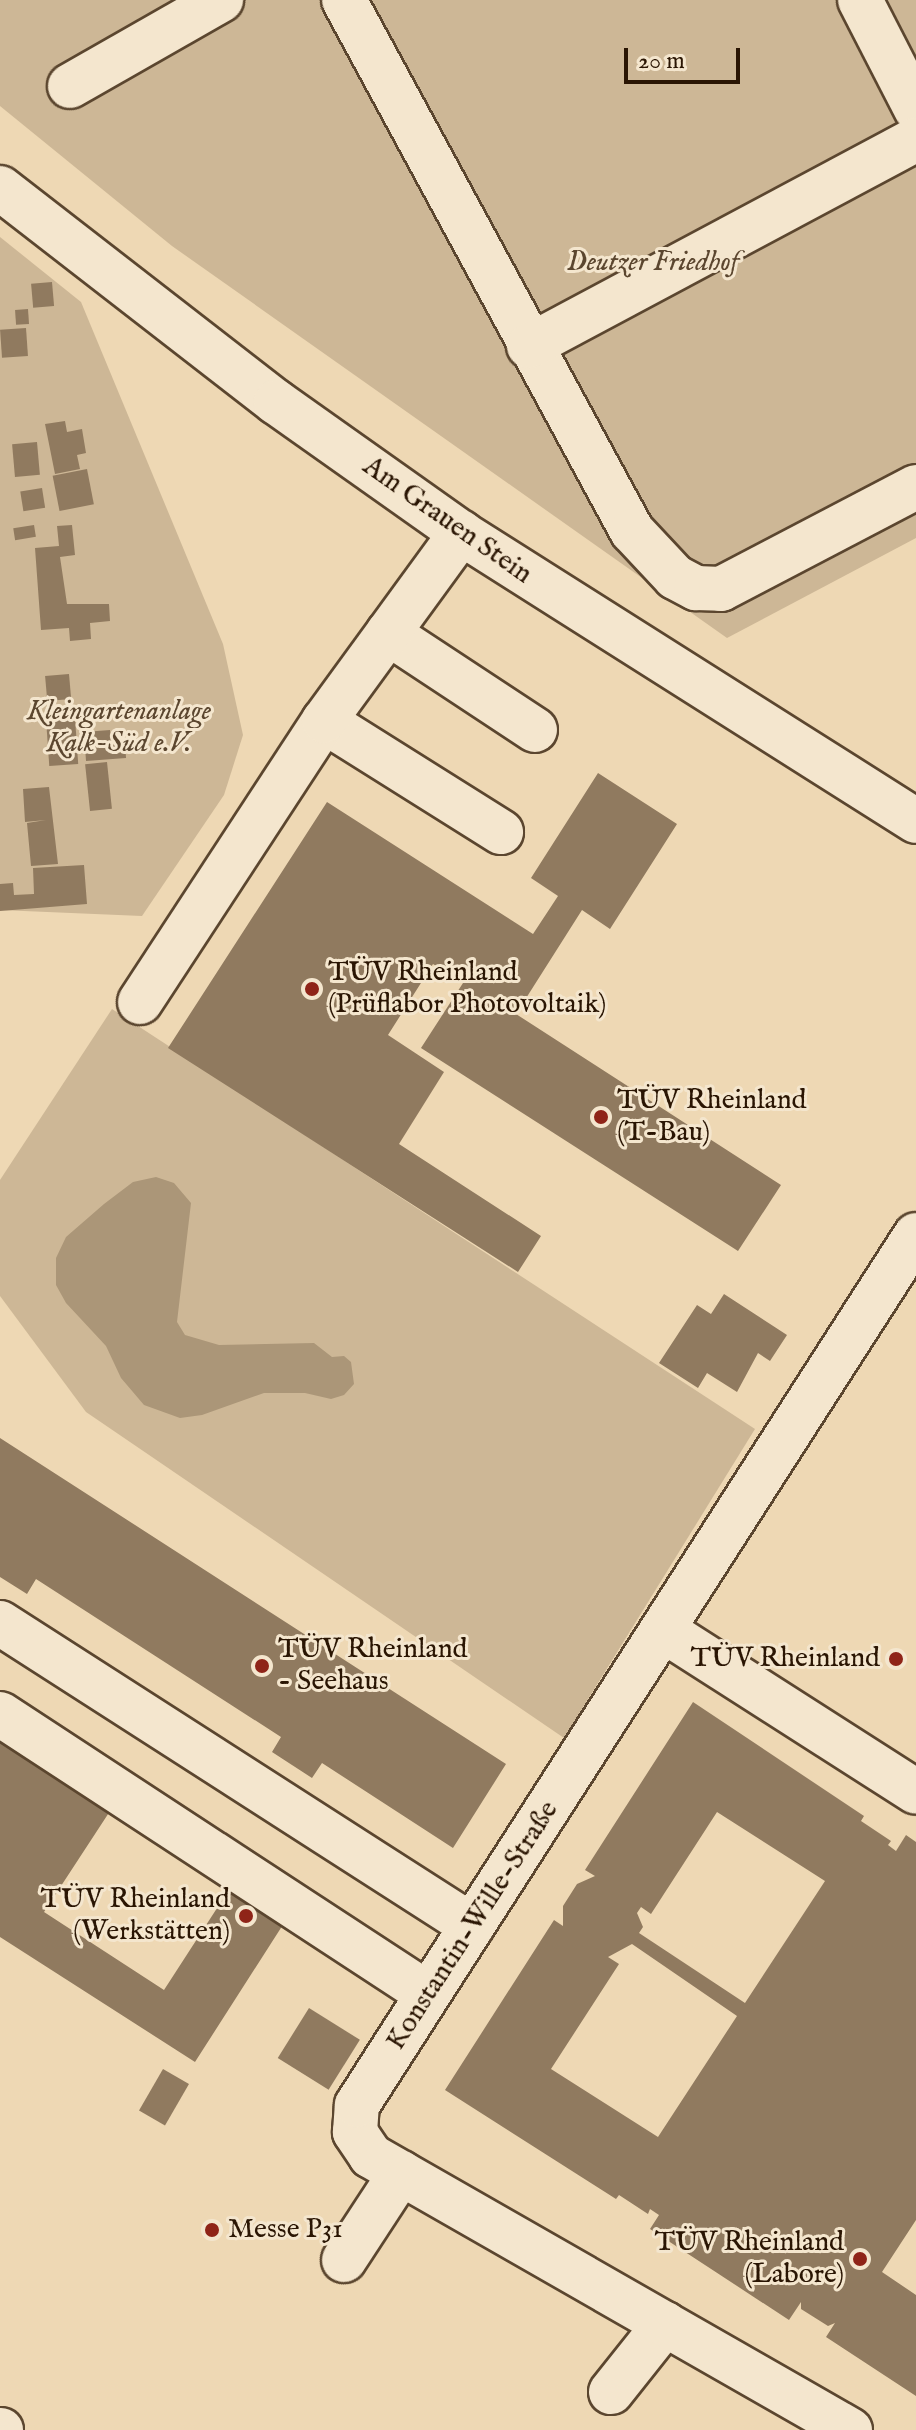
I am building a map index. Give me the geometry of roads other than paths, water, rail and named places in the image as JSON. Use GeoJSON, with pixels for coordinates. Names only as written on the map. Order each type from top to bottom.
{"type":"FeatureCollection","features":[{"type":"Feature","properties":{"kind":"street"},"geometry":{"type":"LineString","coordinates":[[70,86],[221,0]]}},
{"type":"Feature","properties":{"kind":"street"},"geometry":{"type":"LineString","coordinates":[[344,0],[632,531],[675,577],[696,588],[721,589],[747,579],[916,487]]}},
{"type":"Feature","properties":{"kind":"street"},"geometry":{"type":"LineString","coordinates":[[860,0],[916,109]]}},
{"type":"Feature","properties":{"kind":"street"},"geometry":{"type":"LineString","coordinates":[[529,346],[916,139]]}},
{"type":"Feature","properties":{"kind":"street","name":"Am Grauen Stein"},"geometry":{"type":"LineString","coordinates":[[0,188],[276,402],[461,533],[916,821]]}},
{"type":"Feature","properties":{"kind":"street"},"geometry":{"type":"LineString","coordinates":[[140,1002],[324,721],[461,533]]}},
{"type":"Feature","properties":{"kind":"street"},"geometry":{"type":"LineString","coordinates":[[388,633],[535,730]]}},
{"type":"Feature","properties":{"kind":"street"},"geometry":{"type":"LineString","coordinates":[[324,721],[501,832]]}},
{"type":"Feature","properties":{"kind":"street","name":"Konstantin-Wille-Straße"},"geometry":{"type":"LineString","coordinates":[[850,2430],[371,2156],[355,2132],[357,2105],[916,1235]]}},
{"type":"Feature","properties":{"kind":"street"},"geometry":{"type":"LineString","coordinates":[[663,1630],[916,1792]]}},
{"type":"Feature","properties":{"kind":"street"},"geometry":{"type":"LineString","coordinates":[[4,1633],[472,1926]]}},
{"type":"Feature","properties":{"kind":"street"},"geometry":{"type":"LineString","coordinates":[[0,1714],[428,1994]]}},
{"type":"Feature","properties":{"kind":"street"},"geometry":{"type":"LineString","coordinates":[[344,2260],[401,2173]]}},
{"type":"Feature","properties":{"kind":"street"},"geometry":{"type":"LineString","coordinates":[[611,2392],[665,2324]]}},
{"type":"Feature","properties":{"kind":"place","name":"TÜV Rheinland (Prüflabor Photovoltaik)"},"geometry":{"type":"Point","coordinates":[312,989]}},
{"type":"Feature","properties":{"kind":"place","name":"TÜV Rheinland (T-Bau)"},"geometry":{"type":"Point","coordinates":[601,1117]}},
{"type":"Feature","properties":{"kind":"place","name":"TÜV Rheinland"},"geometry":{"type":"Point","coordinates":[896,1659]}},
{"type":"Feature","properties":{"kind":"place","name":"TÜV Rheinland - Seehaus"},"geometry":{"type":"Point","coordinates":[262,1666]}},
{"type":"Feature","properties":{"kind":"place","name":"TÜV Rheinland (Werkstätten)"},"geometry":{"type":"Point","coordinates":[246,1916]}},
{"type":"Feature","properties":{"kind":"place","name":"Messe P31"},"geometry":{"type":"Point","coordinates":[212,2230]}},
{"type":"Feature","properties":{"kind":"place","name":"TÜV Rheinland (Labore)"},"geometry":{"type":"Point","coordinates":[860,2259]}},
{"type":"Feature","properties":{"kind":"park label","name":"Deutzer Friedhof"},"geometry":{"type":"Point","coordinates":[653,263]}},
{"type":"Feature","properties":{"kind":"park label","name":"Kleingartenanlage Kalk-Süd e.V."},"geometry":{"type":"Point","coordinates":[119,728]}}]}
